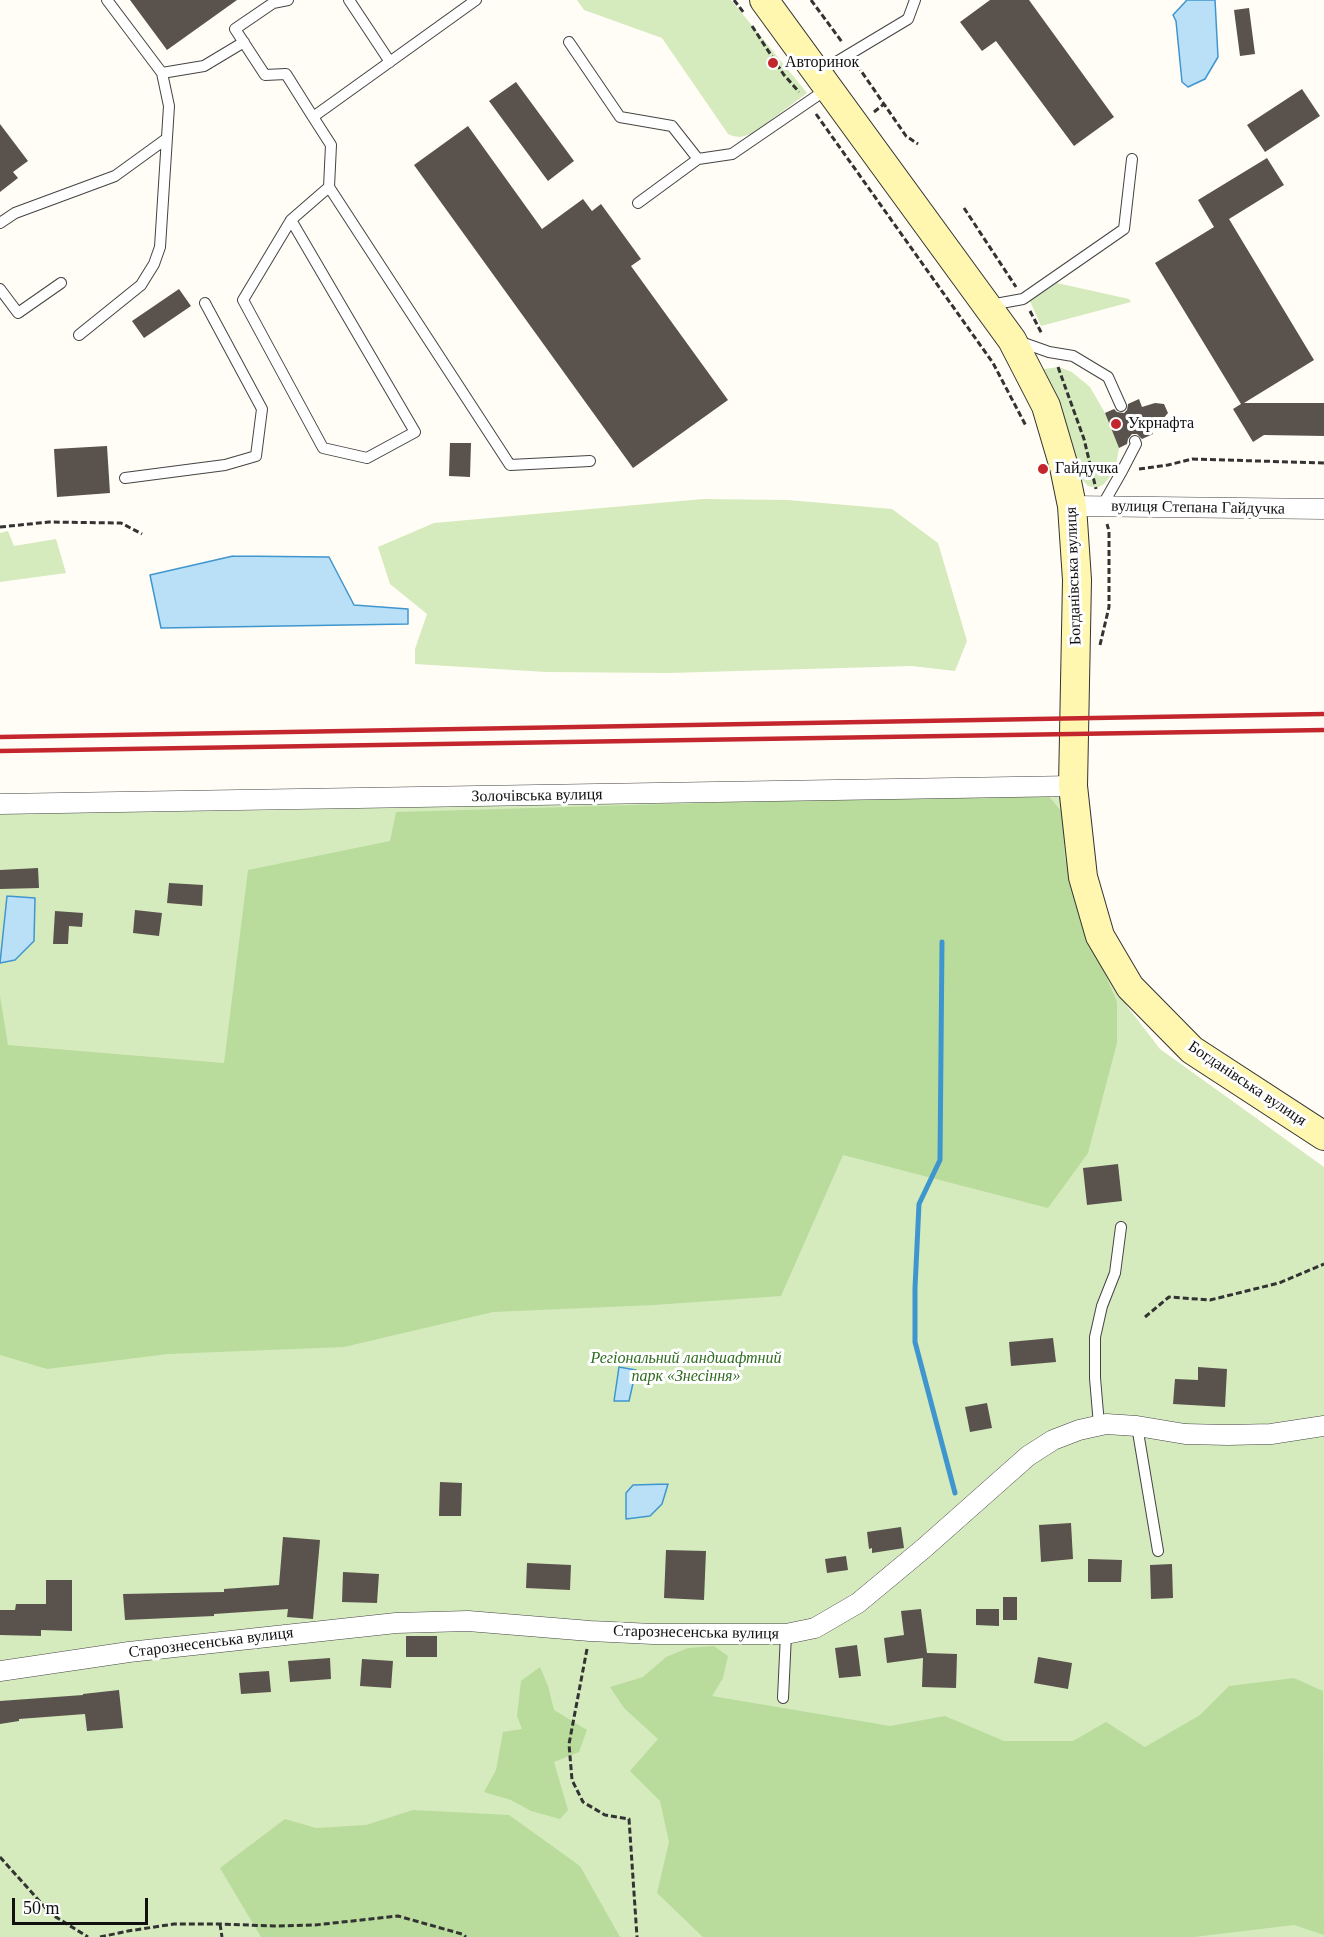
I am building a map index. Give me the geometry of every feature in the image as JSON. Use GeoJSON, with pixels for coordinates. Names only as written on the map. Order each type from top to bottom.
{"type":"FeatureCollection","features":[{"type":"Feature","properties":{"kind":"main road","name":"Богданівська вулиця"},"geometry":{"type":"LineString","coordinates":[[755,9],[1012,339],[1046,406],[1064,467],[1072,506],[1077,580],[1073,786],[1083,877],[1100,936],[1130,987],[1192,1050],[1324,1136]]}},
{"type":"Feature","properties":{"kind":"street","name":"вулиця Степана Гайдучка"},"geometry":{"type":"LineString","coordinates":[[1072,506],[1324,509]]}},
{"type":"Feature","properties":{"kind":"street","name":"Золочівська вулиця"},"geometry":{"type":"LineString","coordinates":[[0,804],[1073,786]]}},
{"type":"Feature","properties":{"kind":"street","name":"Старознесенська вулиця"},"geometry":{"type":"LineString","coordinates":[[0,1671],[140,1651],[396,1623],[468,1621],[653,1634],[786,1634],[815,1628],[858,1603],[1028,1456],[1053,1440],[1099,1425],[1137,1426],[1185,1434],[1228,1435],[1271,1434],[1324,1426]]}},
{"type":"Feature","properties":{"kind":"lane"},"geometry":{"type":"LineString","coordinates":[[79,335],[141,285],[154,264],[160,247],[169,106],[162,73],[107,0]]}},
{"type":"Feature","properties":{"kind":"lane"},"geometry":{"type":"LineString","coordinates":[[288,0],[273,3],[235,29],[265,75],[286,74],[314,117],[331,145],[329,187],[510,465],[590,461]]}},
{"type":"Feature","properties":{"kind":"lane"},"geometry":{"type":"LineString","coordinates":[[349,0],[390,62]]}},
{"type":"Feature","properties":{"kind":"lane"},"geometry":{"type":"LineString","coordinates":[[314,117],[476,0]]}},
{"type":"Feature","properties":{"kind":"lane"},"geometry":{"type":"LineString","coordinates":[[638,203],[698,159],[732,154],[908,19],[915,0]]}},
{"type":"Feature","properties":{"kind":"lane"},"geometry":{"type":"LineString","coordinates":[[162,73],[204,66],[244,42]]}},
{"type":"Feature","properties":{"kind":"lane"},"geometry":{"type":"LineString","coordinates":[[568,42],[620,117],[672,126],[698,159]]}},
{"type":"Feature","properties":{"kind":"lane"},"geometry":{"type":"LineString","coordinates":[[0,223],[15,213],[115,176],[166,139]]}},
{"type":"Feature","properties":{"kind":"lane"},"geometry":{"type":"LineString","coordinates":[[987,305],[1023,299],[1124,229],[1132,159]]}},
{"type":"Feature","properties":{"kind":"lane"},"geometry":{"type":"LineString","coordinates":[[291,220],[415,432],[367,458],[323,448],[243,300],[291,220],[329,187]]}},
{"type":"Feature","properties":{"kind":"lane"},"geometry":{"type":"LineString","coordinates":[[0,289],[18,313],[61,283]]}},
{"type":"Feature","properties":{"kind":"lane"},"geometry":{"type":"LineString","coordinates":[[125,478],[225,465],[256,456],[262,409],[205,303]]}},
{"type":"Feature","properties":{"kind":"lane"},"geometry":{"type":"LineString","coordinates":[[1012,339],[1049,352],[1073,356],[1108,377],[1121,406]]}},
{"type":"Feature","properties":{"kind":"lane"},"geometry":{"type":"LineString","coordinates":[[1101,506],[1122,471],[1136,444],[1135,441]]}},
{"type":"Feature","properties":{"kind":"lane"},"geometry":{"type":"LineString","coordinates":[[1099,1425],[1095,1378],[1095,1337],[1102,1306],[1115,1273],[1122,1227]]}},
{"type":"Feature","properties":{"kind":"lane"},"geometry":{"type":"LineString","coordinates":[[1137,1426],[1158,1551]]}},
{"type":"Feature","properties":{"kind":"lane"},"geometry":{"type":"LineString","coordinates":[[783,1698],[786,1634]]}},
{"type":"Feature","properties":{"kind":"path"},"geometry":{"type":"LineString","coordinates":[[735,0],[755,9]]}},
{"type":"Feature","properties":{"kind":"path"},"geometry":{"type":"LineString","coordinates":[[811,0],[845,47]]}},
{"type":"Feature","properties":{"kind":"path"},"geometry":{"type":"LineString","coordinates":[[752,26],[783,75],[818,88],[993,363],[1028,434]]}},
{"type":"Feature","properties":{"kind":"path"},"geometry":{"type":"LineString","coordinates":[[858,66],[906,136],[918,144]]}},
{"type":"Feature","properties":{"kind":"path"},"geometry":{"type":"LineString","coordinates":[[964,208],[1018,291]]}},
{"type":"Feature","properties":{"kind":"path"},"geometry":{"type":"LineString","coordinates":[[1029,308],[1041,333]]}},
{"type":"Feature","properties":{"kind":"path"},"geometry":{"type":"LineString","coordinates":[[1060,370],[1084,439],[1094,483]]}},
{"type":"Feature","properties":{"kind":"path"},"geometry":{"type":"LineString","coordinates":[[1122,471],[1168,465],[1192,459],[1324,463]]}},
{"type":"Feature","properties":{"kind":"path"},"geometry":{"type":"LineString","coordinates":[[0,527],[49,522],[121,523],[142,534]]}},
{"type":"Feature","properties":{"kind":"path"},"geometry":{"type":"LineString","coordinates":[[1099,649],[1109,608],[1109,531]]}},
{"type":"Feature","properties":{"kind":"path"},"geometry":{"type":"LineString","coordinates":[[1145,1317],[1168,1297],[1210,1300],[1278,1284],[1324,1264]]}},
{"type":"Feature","properties":{"kind":"path"},"geometry":{"type":"LineString","coordinates":[[590,1631],[569,1744],[572,1780],[583,1802],[605,1815],[629,1819],[637,1937]]}},
{"type":"Feature","properties":{"kind":"path"},"geometry":{"type":"LineString","coordinates":[[0,1857],[51,1914],[88,1937]]}},
{"type":"Feature","properties":{"kind":"path"},"geometry":{"type":"LineString","coordinates":[[100,1937],[128,1930],[174,1924],[315,1925],[398,1916],[466,1937]]}},
{"type":"Feature","properties":{"kind":"path"},"geometry":{"type":"LineString","coordinates":[[220,1924],[222,1937]]}},
{"type":"Feature","properties":{"kind":"green space"},"geometry":{"type":"Polygon","coordinates":[[[577,0],[731,0],[807,93],[752,134],[740,137],[728,134],[662,38],[584,10],[577,0]]]}},
{"type":"Feature","properties":{"kind":"green space"},"geometry":{"type":"Polygon","coordinates":[[[1057,283],[1129,299],[1131,302],[1041,326],[1030,301],[1057,283]]]}},
{"type":"Feature","properties":{"kind":"green space"},"geometry":{"type":"Polygon","coordinates":[[[1059,367],[1072,372],[1090,387],[1105,413],[1119,448],[1115,470],[1104,484],[1097,488],[1088,486],[1080,477],[1040,375],[1044,369],[1059,367]]]}},
{"type":"Feature","properties":{"kind":"green space"},"geometry":{"type":"Polygon","coordinates":[[[703,499],[788,500],[892,509],[938,543],[967,641],[955,671],[912,666],[668,673],[546,672],[415,664],[415,649],[427,614],[390,584],[378,547],[434,523],[703,499]]]}},
{"type":"Feature","properties":{"kind":"green space"},"geometry":{"type":"Polygon","coordinates":[[[8,531],[14,546],[56,539],[66,573],[0,582],[0,533],[8,531]]]}},
{"type":"Feature","properties":{"kind":"green space","name":"Регіональний ландшафтний парк «Знесіння»"},"geometry":{"type":"Polygon","coordinates":[[[1047,789],[1062,800],[1106,971],[1127,1006],[1160,1049],[1324,1167],[1324,1937],[0,1937],[0,811],[284,810],[1047,789]]]}},
{"type":"Feature","properties":{"kind":"green space"},"geometry":{"type":"Polygon","coordinates":[[[1046,793],[1062,812],[1065,858],[1081,918],[1117,1002],[1117,1043],[1088,1153],[1048,1208],[843,1155],[781,1296],[654,1305],[493,1312],[344,1347],[168,1354],[47,1369],[0,1355],[0,996],[8,1045],[224,1063],[248,870],[390,841],[396,812],[1046,793]]]}},
{"type":"Feature","properties":{"kind":"green space"},"geometry":{"type":"Polygon","coordinates":[[[714,1646],[728,1656],[723,1678],[712,1696],[890,1726],[945,1716],[1004,1741],[1073,1741],[1106,1722],[1145,1747],[1200,1715],[1229,1686],[1294,1678],[1323,1691],[1324,1935],[1294,1925],[1194,1937],[703,1937],[657,1893],[669,1842],[660,1801],[630,1771],[658,1739],[624,1708],[610,1687],[643,1677],[666,1657],[688,1648],[714,1646]]]}},
{"type":"Feature","properties":{"kind":"green space"},"geometry":{"type":"Polygon","coordinates":[[[540,1667],[554,1710],[587,1730],[579,1752],[554,1762],[568,1810],[560,1819],[531,1811],[511,1800],[484,1792],[496,1770],[503,1732],[522,1729],[517,1716],[521,1681],[540,1667]]]}},
{"type":"Feature","properties":{"kind":"green space"},"geometry":{"type":"Polygon","coordinates":[[[413,1810],[509,1815],[580,1866],[620,1937],[261,1937],[220,1868],[285,1819],[316,1828],[366,1825],[413,1810]]]}},
{"type":"Feature","properties":{"kind":"water"},"geometry":{"type":"Polygon","coordinates":[[[1187,0],[1215,0],[1218,57],[1205,79],[1188,87],[1182,82],[1176,21],[1173,15],[1187,0]]]}},
{"type":"Feature","properties":{"kind":"water"},"geometry":{"type":"Polygon","coordinates":[[[233,556],[329,557],[354,605],[408,609],[408,624],[161,628],[150,575],[233,556]]]}},
{"type":"Feature","properties":{"kind":"water"},"geometry":{"type":"Polygon","coordinates":[[[7,896],[35,898],[34,941],[15,960],[0,963],[7,896]]]}},
{"type":"Feature","properties":{"kind":"water"},"geometry":{"type":"Polygon","coordinates":[[[619,1367],[636,1370],[629,1401],[614,1401],[619,1367]]]}},
{"type":"Feature","properties":{"kind":"water"},"geometry":{"type":"Polygon","coordinates":[[[668,1484],[662,1504],[650,1516],[626,1519],[626,1493],[633,1485],[668,1484]]]}},
{"type":"Feature","properties":{"kind":"building"},"geometry":{"type":"Polygon","coordinates":[[[130,0],[237,0],[167,50],[130,0]]]}},
{"type":"Feature","properties":{"kind":"building"},"geometry":{"type":"Polygon","coordinates":[[[990,0],[1029,0],[1114,117],[1074,146],[996,41],[982,51],[960,22],[990,0]]]}},
{"type":"Feature","properties":{"kind":"building"},"geometry":{"type":"Polygon","coordinates":[[[1249,8],[1255,54],[1240,56],[1234,10],[1249,8]]]}},
{"type":"Feature","properties":{"kind":"building"},"geometry":{"type":"Polygon","coordinates":[[[516,82],[574,161],[548,181],[489,101],[516,82]]]}},
{"type":"Feature","properties":{"kind":"building"},"geometry":{"type":"Polygon","coordinates":[[[1302,89],[1320,116],[1265,152],[1247,125],[1302,89]]]}},
{"type":"Feature","properties":{"kind":"building"},"geometry":{"type":"Polygon","coordinates":[[[0,124],[28,161],[13,172],[18,178],[0,192],[0,124]]]}},
{"type":"Feature","properties":{"kind":"building"},"geometry":{"type":"Polygon","coordinates":[[[468,126],[542,229],[583,199],[592,211],[601,204],[641,259],[631,266],[728,400],[633,468],[414,165],[468,126]]]}},
{"type":"Feature","properties":{"kind":"building"},"geometry":{"type":"Polygon","coordinates":[[[1267,158],[1284,185],[1229,219],[1314,360],[1244,403],[1324,403],[1324,436],[1264,435],[1253,442],[1233,409],[1241,404],[1155,263],[1214,227],[1198,200],[1267,158]]]}},
{"type":"Feature","properties":{"kind":"building"},"geometry":{"type":"Polygon","coordinates":[[[179,289],[191,306],[144,338],[132,321],[179,289]]]}},
{"type":"Feature","properties":{"kind":"building"},"geometry":{"type":"Polygon","coordinates":[[[1139,399],[1142,407],[1155,403],[1164,404],[1168,413],[1150,428],[1153,434],[1142,439],[1137,434],[1132,434],[1127,444],[1119,448],[1105,413],[1114,409],[1124,413],[1128,404],[1139,399]]]}},
{"type":"Feature","properties":{"kind":"building"},"geometry":{"type":"Polygon","coordinates":[[[450,443],[471,443],[470,477],[449,476],[450,443]]]}},
{"type":"Feature","properties":{"kind":"building"},"geometry":{"type":"Polygon","coordinates":[[[107,446],[110,493],[57,497],[54,449],[107,446]]]}},
{"type":"Feature","properties":{"kind":"building"},"geometry":{"type":"Polygon","coordinates":[[[38,868],[39,888],[0,889],[0,870],[38,868]]]}},
{"type":"Feature","properties":{"kind":"building"},"geometry":{"type":"Polygon","coordinates":[[[169,883],[203,885],[202,906],[167,903],[169,883]]]}},
{"type":"Feature","properties":{"kind":"building"},"geometry":{"type":"Polygon","coordinates":[[[135,910],[162,913],[159,936],[133,933],[135,910]]]}},
{"type":"Feature","properties":{"kind":"building"},"geometry":{"type":"Polygon","coordinates":[[[55,911],[83,913],[82,927],[69,926],[68,944],[53,944],[55,911]]]}},
{"type":"Feature","properties":{"kind":"building"},"geometry":{"type":"Polygon","coordinates":[[[1118,1164],[1122,1201],[1087,1205],[1083,1168],[1118,1164]]]}},
{"type":"Feature","properties":{"kind":"building"},"geometry":{"type":"Polygon","coordinates":[[[1053,1338],[1056,1362],[1011,1366],[1009,1342],[1053,1338]]]}},
{"type":"Feature","properties":{"kind":"building"},"geometry":{"type":"Polygon","coordinates":[[[1198,1367],[1227,1369],[1225,1407],[1173,1404],[1175,1379],[1198,1380],[1198,1367]]]}},
{"type":"Feature","properties":{"kind":"building"},"geometry":{"type":"Polygon","coordinates":[[[987,1403],[992,1428],[970,1432],[965,1407],[987,1403]]]}},
{"type":"Feature","properties":{"kind":"building"},"geometry":{"type":"Polygon","coordinates":[[[440,1482],[462,1483],[461,1516],[439,1516],[440,1482]]]}},
{"type":"Feature","properties":{"kind":"building"},"geometry":{"type":"Polygon","coordinates":[[[1071,1523],[1073,1559],[1041,1562],[1039,1525],[1071,1523]]]}},
{"type":"Feature","properties":{"kind":"building"},"geometry":{"type":"Polygon","coordinates":[[[901,1527],[904,1548],[872,1553],[872,1548],[869,1549],[867,1532],[901,1527]]]}},
{"type":"Feature","properties":{"kind":"building"},"geometry":{"type":"Polygon","coordinates":[[[283,1537],[320,1540],[313,1619],[287,1617],[288,1609],[214,1614],[214,1616],[125,1620],[123,1594],[224,1592],[224,1589],[279,1585],[283,1537]]]}},
{"type":"Feature","properties":{"kind":"building"},"geometry":{"type":"Polygon","coordinates":[[[666,1550],[706,1551],[704,1600],[664,1598],[666,1550]]]}},
{"type":"Feature","properties":{"kind":"building"},"geometry":{"type":"Polygon","coordinates":[[[846,1556],[848,1570],[827,1573],[825,1559],[846,1556]]]}},
{"type":"Feature","properties":{"kind":"building"},"geometry":{"type":"Polygon","coordinates":[[[1088,1559],[1122,1560],[1121,1582],[1088,1582],[1088,1559]]]}},
{"type":"Feature","properties":{"kind":"building"},"geometry":{"type":"Polygon","coordinates":[[[527,1563],[571,1565],[570,1590],[526,1588],[527,1563]]]}},
{"type":"Feature","properties":{"kind":"building"},"geometry":{"type":"Polygon","coordinates":[[[1172,1564],[1173,1598],[1151,1599],[1150,1565],[1172,1564]]]}},
{"type":"Feature","properties":{"kind":"building"},"geometry":{"type":"Polygon","coordinates":[[[343,1572],[379,1574],[377,1603],[342,1602],[343,1572]]]}},
{"type":"Feature","properties":{"kind":"building"},"geometry":{"type":"Polygon","coordinates":[[[46,1580],[72,1580],[72,1631],[41,1630],[41,1636],[0,1635],[0,1610],[15,1610],[16,1604],[46,1604],[46,1580]]]}},
{"type":"Feature","properties":{"kind":"building"},"geometry":{"type":"Polygon","coordinates":[[[1003,1597],[1017,1597],[1017,1620],[1003,1620],[1003,1597]]]}},
{"type":"Feature","properties":{"kind":"building"},"geometry":{"type":"Polygon","coordinates":[[[921,1609],[927,1653],[957,1654],[956,1688],[922,1687],[923,1658],[887,1663],[884,1638],[904,1635],[901,1611],[921,1609]]]}},
{"type":"Feature","properties":{"kind":"building"},"geometry":{"type":"Polygon","coordinates":[[[976,1609],[999,1609],[999,1626],[976,1625],[976,1609]]]}},
{"type":"Feature","properties":{"kind":"building"},"geometry":{"type":"Polygon","coordinates":[[[406,1636],[437,1636],[437,1657],[406,1657],[406,1636]]]}},
{"type":"Feature","properties":{"kind":"building"},"geometry":{"type":"Polygon","coordinates":[[[857,1645],[861,1676],[839,1678],[835,1648],[857,1645]]]}},
{"type":"Feature","properties":{"kind":"building"},"geometry":{"type":"Polygon","coordinates":[[[1038,1657],[1072,1663],[1068,1689],[1034,1683],[1038,1657]]]}},
{"type":"Feature","properties":{"kind":"building"},"geometry":{"type":"Polygon","coordinates":[[[330,1658],[331,1679],[290,1682],[288,1661],[330,1658]]]}},
{"type":"Feature","properties":{"kind":"building"},"geometry":{"type":"Polygon","coordinates":[[[362,1659],[393,1661],[391,1688],[360,1686],[362,1659]]]}},
{"type":"Feature","properties":{"kind":"building"},"geometry":{"type":"Polygon","coordinates":[[[269,1671],[271,1692],[241,1694],[239,1673],[269,1671]]]}},
{"type":"Feature","properties":{"kind":"building"},"geometry":{"type":"Polygon","coordinates":[[[119,1690],[123,1728],[87,1731],[85,1714],[19,1719],[19,1721],[0,1724],[0,1701],[119,1690]]]}},
{"type":"Feature","properties":{"kind":"waterway"},"geometry":{"type":"LineString","coordinates":[[942,942],[940,1160],[919,1204],[915,1342],[955,1493]]}},
{"type":"Feature","properties":{"kind":"railway"},"geometry":{"type":"LineString","coordinates":[[0,737],[1324,714]]}},
{"type":"Feature","properties":{"kind":"railway"},"geometry":{"type":"LineString","coordinates":[[0,751],[1324,730]]}},
{"type":"Feature","properties":{"kind":"place","name":"Авторинок"},"geometry":{"type":"Point","coordinates":[773,63]}},
{"type":"Feature","properties":{"kind":"place","name":"Укрнафта"},"geometry":{"type":"Point","coordinates":[1116,424]}},
{"type":"Feature","properties":{"kind":"place","name":"Гайдучка"},"geometry":{"type":"Point","coordinates":[1043,469]}}]}
